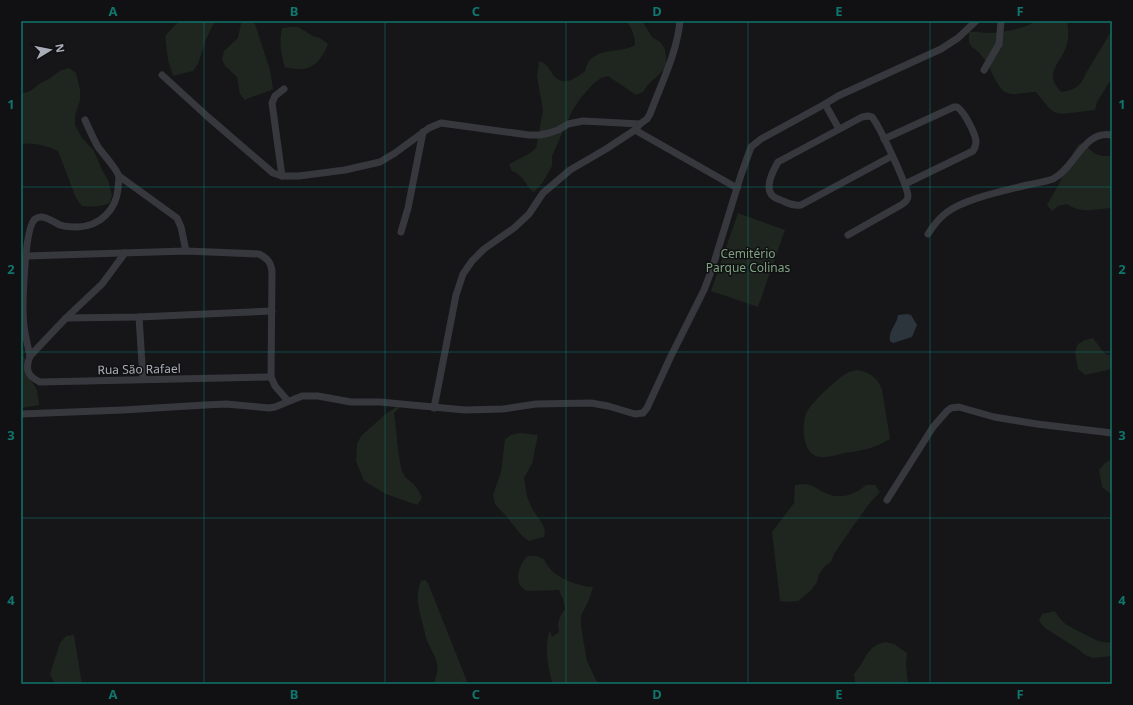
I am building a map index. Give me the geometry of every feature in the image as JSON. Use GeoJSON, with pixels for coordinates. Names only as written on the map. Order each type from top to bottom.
{"type":"FeatureCollection","features":[{"type":"Feature","properties":{"kind":"street"},"geometry":{"type":"LineString","coordinates":[[434,408],[456,295],[463,274],[484,248],[514,228],[529,214],[543,193],[570,170],[584,163],[647,119],[668,68],[679,30],[680,21]]}},
{"type":"Feature","properties":{"kind":"street"},"geometry":{"type":"LineString","coordinates":[[21,414],[123,410],[205,404],[226,404],[269,408],[302,396],[318,396],[351,402],[380,402],[434,408],[479,410],[536,404],[591,403],[608,406],[635,414],[643,413],[647,408],[704,290],[747,158],[756,142],[838,96],[941,49],[958,38],[976,21]]}},
{"type":"Feature","properties":{"kind":"street"},"geometry":{"type":"LineString","coordinates":[[984,70],[999,44],[1001,21]]}},
{"type":"Feature","properties":{"kind":"street"},"geometry":{"type":"LineString","coordinates":[[162,75],[273,173],[282,176],[299,176],[345,170],[380,162],[396,153],[428,128],[441,123],[529,135],[540,135],[558,130],[568,124],[583,121],[637,127],[737,188]]}},
{"type":"Feature","properties":{"kind":"street"},"geometry":{"type":"LineString","coordinates":[[282,176],[272,103],[275,96],[284,90]]}},
{"type":"Feature","properties":{"kind":"street"},"geometry":{"type":"LineString","coordinates":[[826,104],[839,129]]}},
{"type":"Feature","properties":{"kind":"street"},"geometry":{"type":"LineString","coordinates":[[884,139],[954,107],[957,107],[964,112],[976,143],[973,151],[905,184]]}},
{"type":"Feature","properties":{"kind":"street"},"geometry":{"type":"LineString","coordinates":[[848,235],[906,202],[908,194],[892,156],[872,117],[862,117],[839,129],[778,162],[773,170],[769,188],[774,198],[792,205],[801,205],[892,156]]}},
{"type":"Feature","properties":{"kind":"street"},"geometry":{"type":"LineString","coordinates":[[85,120],[92,136],[119,176],[177,218],[181,227],[186,251]]}},
{"type":"Feature","properties":{"kind":"street"},"geometry":{"type":"LineString","coordinates":[[401,232],[408,208],[423,132]]}},
{"type":"Feature","properties":{"kind":"street"},"geometry":{"type":"LineString","coordinates":[[928,234],[934,223],[946,213],[959,206],[1000,192],[1054,178],[1064,170],[1094,137],[1103,134],[1112,135]]}},
{"type":"Feature","properties":{"kind":"street"},"geometry":{"type":"LineString","coordinates":[[30,356],[23,315],[26,256],[31,225],[37,218],[47,218],[60,225],[71,227],[88,226],[102,220],[110,211],[115,202],[119,176]]}},
{"type":"Feature","properties":{"kind":"street"},"geometry":{"type":"LineString","coordinates":[[26,256],[186,251],[259,254],[265,257],[271,264],[272,271],[271,377],[275,386],[288,401]]}},
{"type":"Feature","properties":{"kind":"street"},"geometry":{"type":"LineString","coordinates":[[30,356],[66,318],[102,284],[125,253]]}},
{"type":"Feature","properties":{"kind":"street"},"geometry":{"type":"LineString","coordinates":[[66,318],[139,318],[272,311]]}},
{"type":"Feature","properties":{"kind":"street"},"geometry":{"type":"LineString","coordinates":[[139,318],[143,379]]}},
{"type":"Feature","properties":{"kind":"street","name":"Rua São Rafael"},"geometry":{"type":"LineString","coordinates":[[30,356],[28,363],[29,374],[33,379],[40,382],[271,377]]}},
{"type":"Feature","properties":{"kind":"street"},"geometry":{"type":"LineString","coordinates":[[886,500],[933,427],[947,410],[951,408],[959,407],[994,417],[1038,424],[1112,433]]}},
{"type":"Feature","properties":{"kind":"green space"},"geometry":{"type":"Polygon","coordinates":[[[179,21],[215,21],[206,39],[198,64],[193,71],[173,76],[168,60],[165,36],[179,21]]]}},
{"type":"Feature","properties":{"kind":"green space"},"geometry":{"type":"Polygon","coordinates":[[[244,21],[251,21],[255,24],[270,70],[273,89],[245,100],[240,94],[237,77],[225,66],[222,59],[224,51],[238,38],[241,23],[244,21]]]}},
{"type":"Feature","properties":{"kind":"green space"},"geometry":{"type":"Polygon","coordinates":[[[626,21],[642,21],[652,37],[660,42],[665,49],[667,66],[643,92],[636,95],[608,76],[601,78],[593,84],[579,100],[572,111],[552,156],[552,166],[543,182],[534,192],[520,175],[512,171],[509,164],[529,154],[536,148],[543,110],[537,76],[539,61],[547,65],[554,76],[558,79],[566,81],[574,79],[585,71],[588,63],[593,57],[606,52],[620,50],[635,45],[633,32],[626,21]]]}},
{"type":"Feature","properties":{"kind":"green space"},"geometry":{"type":"Polygon","coordinates":[[[1037,21],[1067,21],[1068,41],[1053,75],[1054,82],[1061,92],[1074,89],[1080,84],[1112,30],[1112,78],[1097,102],[1095,110],[1062,114],[1054,112],[1048,107],[1036,92],[1012,94],[1005,92],[997,83],[984,58],[969,43],[969,32],[1002,32],[1021,28],[1037,21]]]}},
{"type":"Feature","properties":{"kind":"green space"},"geometry":{"type":"Polygon","coordinates":[[[298,27],[313,36],[320,38],[328,44],[325,52],[317,63],[301,69],[285,67],[282,58],[281,33],[282,28],[298,27]]]}},
{"type":"Feature","properties":{"kind":"green space"},"geometry":{"type":"Polygon","coordinates":[[[69,68],[76,73],[80,90],[80,100],[75,116],[75,125],[82,138],[94,151],[108,180],[112,195],[110,203],[103,205],[93,207],[82,206],[76,198],[58,151],[40,145],[21,144],[21,93],[30,91],[58,72],[69,68]]]}},
{"type":"Feature","properties":{"kind":"green space"},"geometry":{"type":"Polygon","coordinates":[[[1080,143],[1098,155],[1112,156],[1112,208],[1083,210],[1067,204],[1058,206],[1052,211],[1047,205],[1080,143]]]}},
{"type":"Feature","properties":{"kind":"green space","name":"Cemitério Parque Colinas"},"geometry":{"type":"Polygon","coordinates":[[[738,213],[785,230],[758,307],[711,291],[738,213]]]}},
{"type":"Feature","properties":{"kind":"green space"},"geometry":{"type":"Polygon","coordinates":[[[21,303],[24,356],[27,374],[37,390],[39,405],[21,408],[21,303]]]}},
{"type":"Feature","properties":{"kind":"green space"},"geometry":{"type":"Polygon","coordinates":[[[1093,338],[1104,353],[1112,356],[1112,369],[1085,375],[1078,369],[1075,352],[1078,344],[1093,338]]]}},
{"type":"Feature","properties":{"kind":"green space"},"geometry":{"type":"Polygon","coordinates":[[[858,370],[867,373],[876,379],[882,390],[890,439],[874,447],[862,450],[826,457],[814,455],[810,452],[807,446],[804,433],[804,419],[808,409],[832,384],[849,372],[858,370]]]}},
{"type":"Feature","properties":{"kind":"green space"},"geometry":{"type":"Polygon","coordinates":[[[406,401],[394,413],[402,471],[405,477],[416,487],[422,498],[417,505],[386,494],[364,481],[356,461],[357,444],[361,436],[387,413],[406,401]]]}},
{"type":"Feature","properties":{"kind":"green space"},"geometry":{"type":"Polygon","coordinates":[[[520,433],[538,435],[532,464],[524,478],[527,496],[532,509],[545,530],[544,537],[529,541],[522,536],[495,504],[493,495],[501,472],[505,439],[511,435],[520,433]]]}},
{"type":"Feature","properties":{"kind":"green space"},"geometry":{"type":"Polygon","coordinates":[[[1112,459],[1112,495],[1102,487],[1099,470],[1105,463],[1112,459]]]}},
{"type":"Feature","properties":{"kind":"green space"},"geometry":{"type":"Polygon","coordinates":[[[804,484],[813,486],[833,496],[850,495],[866,485],[875,485],[880,492],[856,522],[834,554],[831,562],[825,566],[819,574],[817,582],[811,590],[798,601],[780,601],[772,532],[794,503],[795,485],[804,484]]]}},
{"type":"Feature","properties":{"kind":"green space"},"geometry":{"type":"Polygon","coordinates":[[[528,556],[536,556],[544,559],[547,565],[557,575],[564,579],[579,585],[593,587],[589,600],[581,616],[581,627],[587,661],[598,684],[553,684],[547,657],[548,636],[550,630],[552,637],[559,632],[559,620],[565,609],[559,590],[527,591],[521,586],[518,573],[521,565],[528,556]]]}},
{"type":"Feature","properties":{"kind":"green space"},"geometry":{"type":"Polygon","coordinates":[[[426,580],[468,684],[433,684],[438,671],[434,655],[424,630],[419,611],[418,599],[421,581],[426,580]]]}},
{"type":"Feature","properties":{"kind":"green space"},"geometry":{"type":"Polygon","coordinates":[[[1055,611],[1061,620],[1070,626],[1096,640],[1112,642],[1112,656],[1093,658],[1085,655],[1045,628],[1039,621],[1042,614],[1055,611]]]}},
{"type":"Feature","properties":{"kind":"green space"},"geometry":{"type":"Polygon","coordinates":[[[74,635],[82,684],[55,684],[50,674],[60,643],[66,636],[74,635]]]}},
{"type":"Feature","properties":{"kind":"green space"},"geometry":{"type":"Polygon","coordinates":[[[886,642],[894,644],[907,653],[906,664],[908,684],[855,684],[854,674],[867,654],[874,647],[886,642]]]}},
{"type":"Feature","properties":{"kind":"shaded area"},"geometry":{"type":"Polygon","coordinates":[[[898,315],[911,315],[917,325],[912,337],[893,343],[890,341],[890,334],[898,315]]]}}]}
